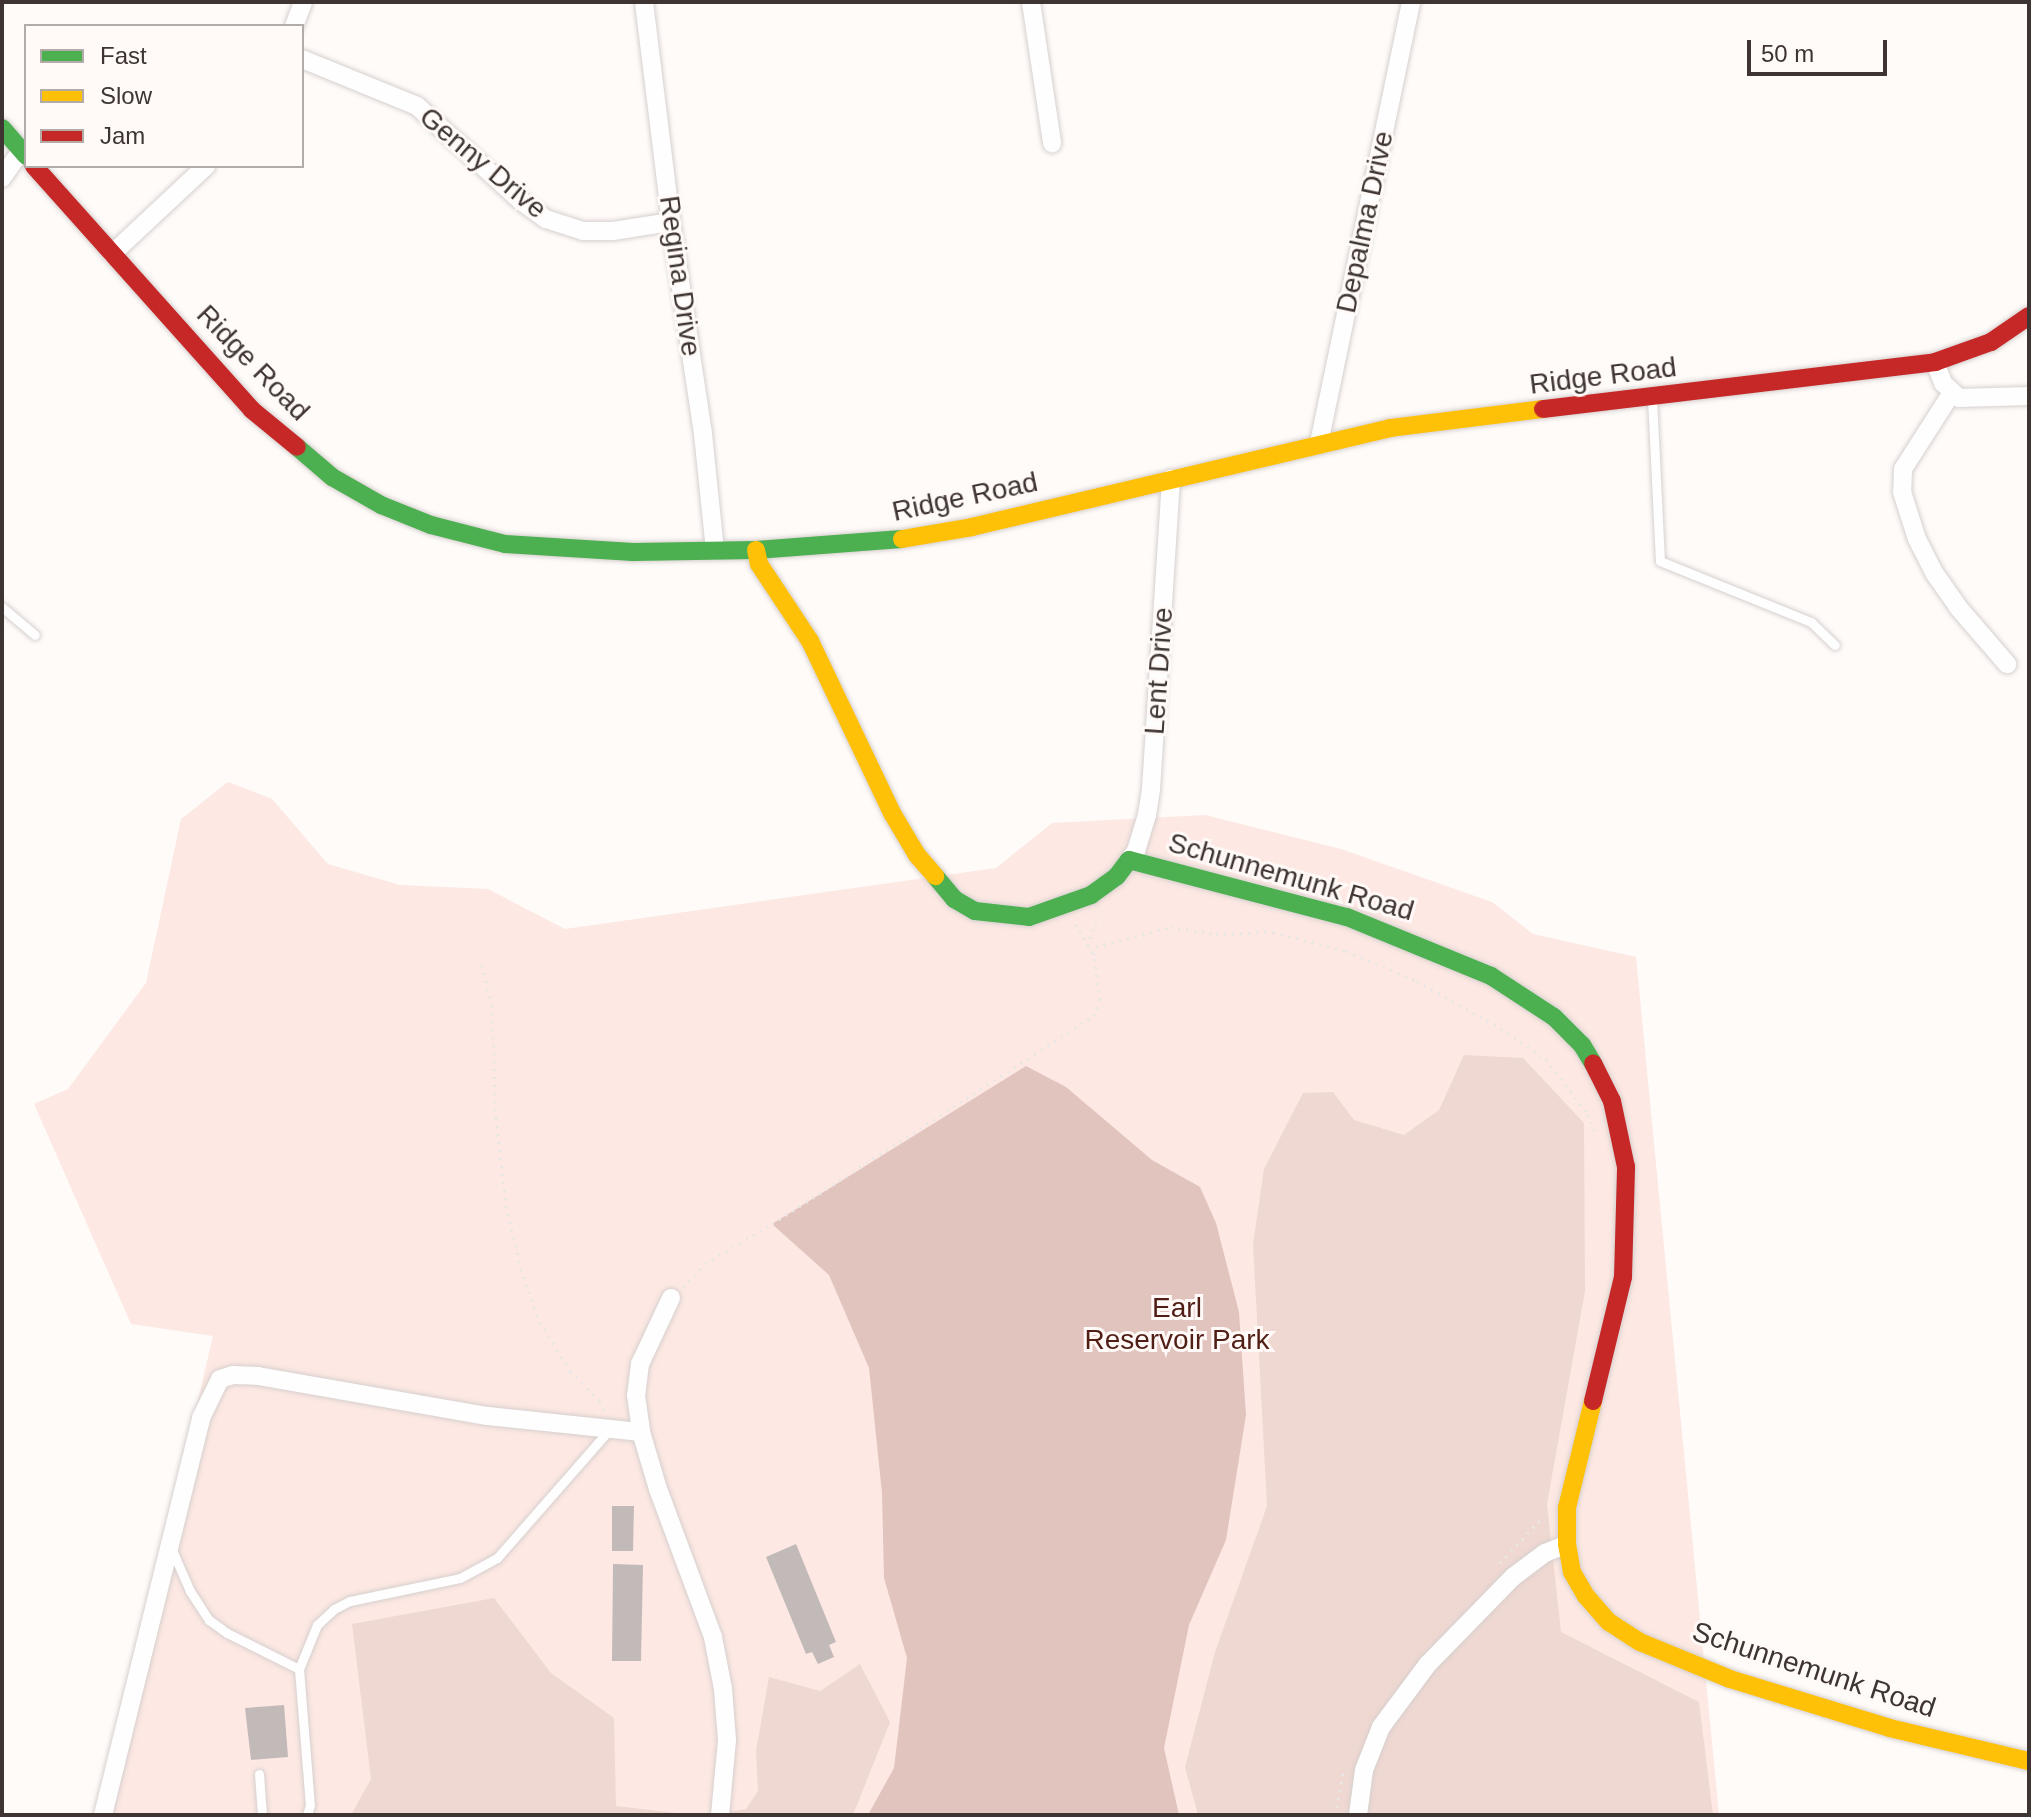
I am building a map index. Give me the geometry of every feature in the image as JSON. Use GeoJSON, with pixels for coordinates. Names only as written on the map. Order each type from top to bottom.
{"type":"FeatureCollection","features":[{"type":"Feature","properties":{"kind":"street"},"geometry":{"type":"LineString","coordinates":[[295,24],[303,2]]}},
{"type":"Feature","properties":{"kind":"street","name":"Regina Drive"},"geometry":{"type":"LineString","coordinates":[[644,2],[671,222],[703,434],[715,550]]}},
{"type":"Feature","properties":{"kind":"street"},"geometry":{"type":"LineString","coordinates":[[1031,2],[1052,143]]}},
{"type":"Feature","properties":{"kind":"street","name":"Depalma Drive"},"geometry":{"type":"LineString","coordinates":[[1319,443],[1411,2]]}},
{"type":"Feature","properties":{"kind":"street","name":"Genny Drive"},"geometry":{"type":"LineString","coordinates":[[304,60],[417,106],[521,201],[546,219],[583,231],[613,231],[671,222]]}},
{"type":"Feature","properties":{"kind":"street"},"geometry":{"type":"LineString","coordinates":[[2,128],[24,154],[2,178]]}},
{"type":"Feature","properties":{"kind":"street","name":"Ridge Road"},"geometry":{"type":"LineString","coordinates":[[36,168],[252,410],[332,477],[381,505],[431,525],[505,544],[633,552],[756,550],[885,542],[972,527],[1390,428],[1935,362],[1991,342],[2029,316]]}},
{"type":"Feature","properties":{"kind":"street"},"geometry":{"type":"LineString","coordinates":[[112,254],[204,168]]}},
{"type":"Feature","properties":{"kind":"street"},"geometry":{"type":"LineString","coordinates":[[1935,362],[1951,394],[1964,400],[2029,396]]}},
{"type":"Feature","properties":{"kind":"street"},"geometry":{"type":"LineString","coordinates":[[1951,394],[1903,469],[1902,492],[1917,539],[1935,574],[1957,606],[2007,664]]}},
{"type":"Feature","properties":{"kind":"street","name":"Lent Drive"},"geometry":{"type":"LineString","coordinates":[[1129,860],[1136,851],[1151,789],[1171,479]]}},
{"type":"Feature","properties":{"kind":"street","name":"Schunnemunk Road"},"geometry":{"type":"LineString","coordinates":[[756,550],[759,564],[810,641],[892,813],[917,855],[954,899],[975,911],[1029,917],[1091,895],[1117,876],[1129,860],[1347,917],[1417,943],[1504,984],[1554,1017],[1588,1055],[1612,1101],[1626,1167],[1627,1225],[1623,1277],[1567,1508],[1567,1544],[1572,1572],[1586,1596],[1609,1622],[1640,1642],[1744,1684],[1890,1728],[2029,1761]]}},
{"type":"Feature","properties":{"kind":"street"},"geometry":{"type":"LineString","coordinates":[[671,1298],[640,1364],[636,1395],[641,1432],[713,1637],[723,1689],[727,1740],[720,1815]]}},
{"type":"Feature","properties":{"kind":"street"},"geometry":{"type":"LineString","coordinates":[[103,1815],[201,1418],[215,1385],[233,1375],[258,1376],[488,1416],[641,1432]]}},
{"type":"Feature","properties":{"kind":"street"},"geometry":{"type":"LineString","coordinates":[[1358,1815],[1364,1770],[1381,1727],[1428,1664],[1513,1577],[1545,1553],[1567,1544]]}},
{"type":"Feature","properties":{"kind":"lane"},"geometry":{"type":"LineString","coordinates":[[1652,398],[1660,561],[1811,622],[1835,645]]}},
{"type":"Feature","properties":{"kind":"lane"},"geometry":{"type":"LineString","coordinates":[[2,607],[35,635]]}},
{"type":"Feature","properties":{"kind":"lane"},"geometry":{"type":"LineString","coordinates":[[307,1815],[310,1805],[299,1669],[317,1625],[334,1609],[350,1601],[460,1578],[497,1558],[610,1429]]}},
{"type":"Feature","properties":{"kind":"lane"},"geometry":{"type":"LineString","coordinates":[[171,1547],[190,1591],[209,1620],[227,1633],[299,1669]]}},
{"type":"Feature","properties":{"kind":"lane"},"geometry":{"type":"LineString","coordinates":[[259,1774],[262,1815]]}},
{"type":"Feature","properties":{"kind":"path"},"geometry":{"type":"LineString","coordinates":[[1064,905],[1094,955]]}},
{"type":"Feature","properties":{"kind":"path"},"geometry":{"type":"LineString","coordinates":[[671,1298],[705,1264],[1094,1016],[1100,1000],[1094,955],[1096,947],[1170,927],[1216,934],[1273,932],[1346,951],[1417,981],[1494,1024],[1546,1059],[1588,1114],[1599,1141]]}},
{"type":"Feature","properties":{"kind":"path"},"geometry":{"type":"LineString","coordinates":[[481,965],[492,1005],[496,1118],[506,1206],[521,1269],[536,1315],[570,1371],[600,1401],[610,1429]]}},
{"type":"Feature","properties":{"kind":"path"},"geometry":{"type":"LineString","coordinates":[[1491,1572],[1549,1511]]}},
{"type":"Feature","properties":{"kind":"path"},"geometry":{"type":"LineString","coordinates":[[1335,1815],[1341,1775],[1347,1763]]}},
{"type":"Feature","properties":{"kind":"green space","name":"Earl Reservoir Park"},"geometry":{"type":"Polygon","coordinates":[[[228,782],[272,799],[328,864],[400,885],[488,889],[565,929],[996,868],[1052,823],[1205,815],[1341,849],[1492,902],[1533,934],[1636,957],[1719,1815],[101,1815],[213,1336],[131,1324],[34,1104],[68,1089],[146,983],[181,819],[228,782]]]}},
{"type":"Feature","properties":{"kind":"shaded area"},"geometry":{"type":"Polygon","coordinates":[[[1464,1055],[1523,1058],[1584,1123],[1585,1291],[1547,1504],[1561,1632],[1699,1702],[1713,1815],[1198,1815],[1185,1767],[1215,1652],[1267,1506],[1253,1244],[1264,1169],[1303,1093],[1333,1092],[1354,1120],[1404,1135],[1439,1110],[1464,1055]]]}},
{"type":"Feature","properties":{"kind":"shaded area"},"geometry":{"type":"Polygon","coordinates":[[[1026,1066],[1066,1087],[1152,1160],[1200,1187],[1216,1223],[1239,1312],[1246,1415],[1226,1540],[1189,1625],[1164,1748],[1179,1815],[868,1815],[894,1768],[907,1658],[884,1578],[882,1493],[869,1368],[829,1275],[772,1224],[1026,1066]]]}},
{"type":"Feature","properties":{"kind":"shaded area"},"geometry":{"type":"Polygon","coordinates":[[[494,1598],[551,1673],[614,1718],[616,1806],[694,1815],[351,1815],[371,1779],[352,1624],[494,1598]]]}},
{"type":"Feature","properties":{"kind":"shaded area"},"geometry":{"type":"Polygon","coordinates":[[[860,1664],[890,1722],[853,1815],[709,1815],[746,1809],[758,1791],[756,1751],[769,1677],[820,1691],[860,1664]]]}},
{"type":"Feature","properties":{"kind":"building"},"geometry":{"type":"Polygon","coordinates":[[[612,1506],[634,1506],[633,1551],[612,1551],[612,1506]]]}},
{"type":"Feature","properties":{"kind":"building"},"geometry":{"type":"Polygon","coordinates":[[[796,1544],[836,1642],[829,1645],[834,1657],[818,1664],[812,1652],[806,1654],[766,1557],[796,1544]]]}},
{"type":"Feature","properties":{"kind":"building"},"geometry":{"type":"Polygon","coordinates":[[[613,1564],[643,1565],[641,1661],[612,1661],[613,1564]]]}},
{"type":"Feature","properties":{"kind":"building"},"geometry":{"type":"Polygon","coordinates":[[[284,1705],[288,1757],[251,1760],[245,1708],[284,1705]]]}},
{"type":"Feature","properties":{"kind":"traffic: fast"},"geometry":{"type":"LineString","coordinates":[[2,128],[24,154]]}},
{"type":"Feature","properties":{"kind":"traffic: fast"},"geometry":{"type":"LineString","coordinates":[[297,447],[332,477],[381,505],[431,525],[505,544],[633,552],[756,550],[902,539]]}},
{"type":"Feature","properties":{"kind":"traffic: fast"},"geometry":{"type":"LineString","coordinates":[[935,876],[954,899],[975,911],[1029,917],[1091,895],[1117,876],[1129,860],[1347,917],[1491,976],[1554,1017],[1582,1045],[1593,1063]]}},
{"type":"Feature","properties":{"kind":"traffic: slow"},"geometry":{"type":"LineString","coordinates":[[902,539],[972,527],[1390,428],[1543,409]]}},
{"type":"Feature","properties":{"kind":"traffic: slow"},"geometry":{"type":"LineString","coordinates":[[756,550],[759,564],[810,641],[892,813],[917,855],[935,876]]}},
{"type":"Feature","properties":{"kind":"traffic: slow"},"geometry":{"type":"LineString","coordinates":[[1593,1401],[1567,1508],[1567,1544],[1572,1572],[1586,1596],[1609,1622],[1640,1642],[1730,1679],[1890,1728],[2029,1761]]}},
{"type":"Feature","properties":{"kind":"traffic: jam"},"geometry":{"type":"LineString","coordinates":[[36,168],[252,410],[297,447]]}},
{"type":"Feature","properties":{"kind":"traffic: jam"},"geometry":{"type":"LineString","coordinates":[[1543,409],[1935,362],[1991,342],[2029,316]]}},
{"type":"Feature","properties":{"kind":"traffic: jam"},"geometry":{"type":"LineString","coordinates":[[1593,1063],[1612,1101],[1626,1167],[1623,1277],[1593,1401]]}}]}
